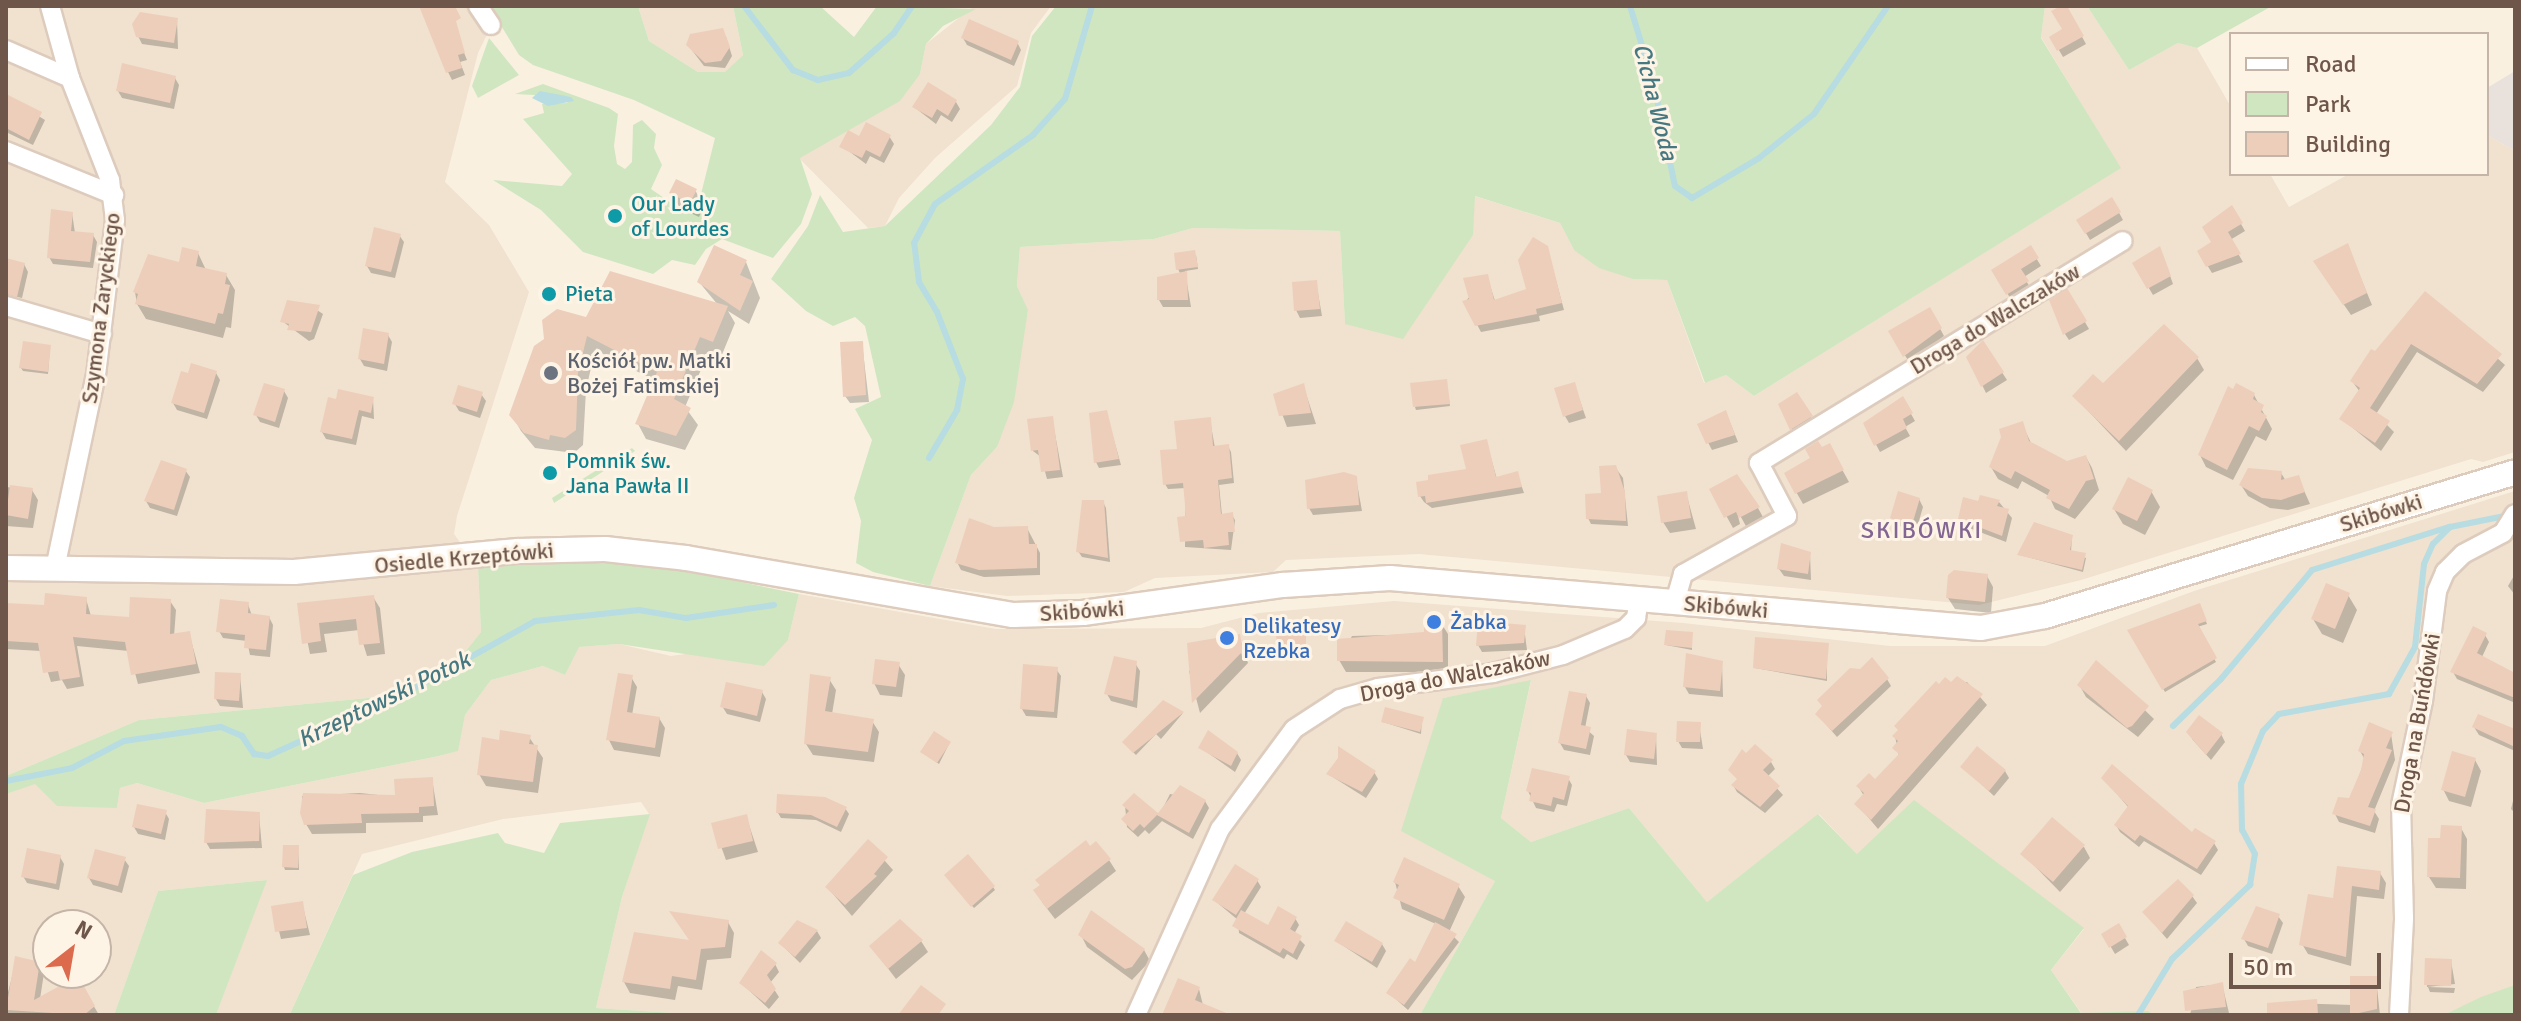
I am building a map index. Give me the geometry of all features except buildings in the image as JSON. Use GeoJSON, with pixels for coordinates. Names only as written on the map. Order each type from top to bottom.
{"type":"FeatureCollection","features":[{"type":"Feature","properties":{"kind":"main road","name":"Skibówki"},"geometry":{"type":"LineString","coordinates":[[918,602],[1013,615],[1083,613],[1371,578],[1939,627],[2000,626],[2515,472]]}},
{"type":"Feature","properties":{"kind":"main road","name":"Osiedle Krzeptówki"},"geometry":{"type":"LineString","coordinates":[[6,568],[294,572],[509,552],[605,549],[686,558],[918,602]]}},
{"type":"Feature","properties":{"kind":"street","name":"Szymona Zaryckiego"},"geometry":{"type":"LineString","coordinates":[[50,6],[70,78],[114,195],[102,334],[55,569]]}},
{"type":"Feature","properties":{"kind":"street"},"geometry":{"type":"LineString","coordinates":[[478,6],[491,25]]}},
{"type":"Feature","properties":{"kind":"street"},"geometry":{"type":"LineString","coordinates":[[6,50],[70,78]]}},
{"type":"Feature","properties":{"kind":"street"},"geometry":{"type":"LineString","coordinates":[[6,151],[114,195]]}},
{"type":"Feature","properties":{"kind":"street","name":"Droga do Walczaków"},"geometry":{"type":"LineString","coordinates":[[1675,602],[1683,574],[1787,516],[1759,463],[2122,241]]}},
{"type":"Feature","properties":{"kind":"street"},"geometry":{"type":"LineString","coordinates":[[6,306],[102,334]]}},
{"type":"Feature","properties":{"kind":"street","name":"Droga na Buńdówki"},"geometry":{"type":"LineString","coordinates":[[2399,1015],[2404,918],[2401,805],[2426,687],[2437,591],[2445,572],[2463,554],[2503,533],[2515,514]]}},
{"type":"Feature","properties":{"kind":"street","name":"Droga do Walczaków"},"geometry":{"type":"LineString","coordinates":[[1136,1015],[1220,829],[1294,729],[1340,699],[1378,688],[1505,670],[1575,651],[1625,629],[1636,618],[1639,599]]}},
{"type":"Feature","properties":{"kind":"shaded area"},"geometry":{"type":"Polygon","coordinates":[[[6,6],[489,6],[496,16],[478,53],[445,182],[489,225],[529,292],[457,516],[454,534],[478,567],[481,632],[454,666],[378,697],[139,720],[6,776],[6,6]]]}},
{"type":"Feature","properties":{"kind":"shaded area"},"geometry":{"type":"Polygon","coordinates":[[[638,6],[733,6],[743,55],[726,72],[698,72],[649,41],[638,6]]]}},
{"type":"Feature","properties":{"kind":"shaded area"},"geometry":{"type":"Polygon","coordinates":[[[974,6],[1051,6],[1031,33],[1017,86],[935,158],[899,198],[885,226],[868,228],[799,158],[920,74],[926,44],[974,6]]]}},
{"type":"Feature","properties":{"kind":"shaded area"},"geometry":{"type":"Polygon","coordinates":[[[2045,6],[2087,6],[2129,70],[2178,43],[2197,48],[2229,104],[2229,176],[2271,176],[2289,207],[2345,176],[2489,176],[2489,136],[2515,151],[2515,452],[2483,462],[2471,459],[2081,580],[1979,605],[1419,554],[1286,560],[1273,572],[1155,578],[1124,592],[1007,596],[930,586],[971,475],[997,447],[1028,311],[1017,286],[1020,247],[1154,239],[1193,228],[1340,231],[1345,324],[1474,196],[1560,223],[1574,250],[1633,279],[1667,280],[1704,383],[1726,375],[1754,396],[2120,168],[2041,37],[2045,6]]]}},
{"type":"Feature","properties":{"kind":"shaded area"},"geometry":{"type":"Polygon","coordinates":[[[2515,71],[2515,151],[2489,136],[2489,87],[2515,71]]]}},
{"type":"Feature","properties":{"kind":"shaded area"},"geometry":{"type":"Polygon","coordinates":[[[2515,491],[2515,985],[2444,1015],[2083,1015],[2051,970],[2084,929],[1857,854],[1819,814],[1707,902],[1629,808],[1531,842],[1501,818],[1531,681],[1443,698],[1495,881],[1420,1015],[705,1015],[596,1008],[622,897],[649,814],[641,802],[503,819],[362,854],[290,1014],[216,1015],[266,880],[158,891],[114,1015],[6,1015],[6,794],[35,783],[117,808],[120,788],[137,783],[204,803],[439,756],[457,751],[465,715],[491,680],[543,666],[565,675],[578,647],[619,644],[671,656],[788,640],[799,594],[996,629],[1201,628],[1259,613],[1394,601],[1683,623],[1890,646],[2045,646],[2194,591],[2515,491]]]}},
{"type":"Feature","properties":{"kind":"green space"},"geometry":{"type":"Polygon","coordinates":[[[489,6],[638,6],[649,41],[698,72],[725,72],[743,55],[733,6],[820,6],[854,37],[877,6],[976,9],[943,26],[926,44],[920,74],[900,101],[800,158],[812,194],[801,224],[773,258],[722,239],[706,249],[695,265],[672,260],[653,274],[583,252],[541,210],[493,180],[562,186],[572,174],[523,119],[544,113],[542,104],[567,103],[571,97],[515,94],[543,84],[618,114],[614,146],[617,164],[625,169],[632,162],[633,125],[642,120],[656,134],[654,148],[662,165],[651,189],[680,209],[699,202],[715,138],[634,100],[533,65],[519,55],[489,6]]]}},
{"type":"Feature","properties":{"kind":"green space"},"geometry":{"type":"Polygon","coordinates":[[[1056,6],[2045,6],[2041,38],[2121,168],[1754,396],[1726,375],[1705,383],[1667,280],[1633,279],[1599,268],[1574,250],[1560,223],[1475,196],[1473,235],[1403,339],[1345,324],[1340,231],[1193,228],[1154,239],[1020,247],[1017,286],[1028,310],[1014,402],[997,447],[971,475],[930,586],[873,572],[856,563],[861,521],[854,498],[872,440],[855,409],[881,397],[865,326],[855,317],[833,326],[806,311],[771,279],[808,226],[820,195],[843,232],[885,226],[991,125],[1020,87],[1032,36],[1056,6]]]}},
{"type":"Feature","properties":{"kind":"green space"},"geometry":{"type":"Polygon","coordinates":[[[2087,6],[2272,6],[2197,48],[2178,43],[2129,70],[2087,6]]]}},
{"type":"Feature","properties":{"kind":"green space"},"geometry":{"type":"Polygon","coordinates":[[[489,38],[519,75],[478,98],[472,86],[489,38]]]}},
{"type":"Feature","properties":{"kind":"green space"},"geometry":{"type":"Polygon","coordinates":[[[632,448],[635,451],[554,503],[552,498],[632,448]]]}},
{"type":"Feature","properties":{"kind":"green space"},"geometry":{"type":"Polygon","coordinates":[[[538,562],[653,564],[799,594],[788,640],[764,666],[619,644],[579,647],[565,675],[543,666],[491,680],[465,715],[458,751],[439,756],[204,803],[137,783],[120,788],[117,808],[57,806],[35,784],[6,794],[6,776],[139,720],[378,697],[449,672],[481,632],[478,567],[538,562]]]}},
{"type":"Feature","properties":{"kind":"green space"},"geometry":{"type":"Polygon","coordinates":[[[1531,680],[1501,818],[1531,842],[1629,808],[1707,902],[1818,814],[1857,854],[1914,800],[2084,928],[2051,970],[2081,1013],[2148,1011],[2154,1015],[1420,1015],[1495,881],[1401,831],[1443,698],[1531,680]]]}},
{"type":"Feature","properties":{"kind":"green space"},"geometry":{"type":"Polygon","coordinates":[[[650,814],[622,897],[596,1008],[705,1015],[278,1015],[290,1014],[353,875],[412,852],[498,833],[505,843],[544,853],[560,823],[650,814]]]}},
{"type":"Feature","properties":{"kind":"green space"},"geometry":{"type":"Polygon","coordinates":[[[267,880],[216,1015],[114,1015],[158,891],[267,880]]]}},
{"type":"Feature","properties":{"kind":"green space"},"geometry":{"type":"Polygon","coordinates":[[[2515,985],[2515,1015],[2444,1015],[2481,997],[2515,985]]]}},
{"type":"Feature","properties":{"kind":"water"},"geometry":{"type":"Polygon","coordinates":[[[540,91],[571,97],[574,101],[548,106],[532,98],[540,91]]]}},
{"type":"Feature","properties":{"kind":"waterway","name":"Cicha Woda"},"geometry":{"type":"LineString","coordinates":[[744,6],[793,70],[818,80],[849,73],[894,33],[912,6]]}},
{"type":"Feature","properties":{"kind":"waterway","name":"Krzeptowski Potok"},"geometry":{"type":"LineString","coordinates":[[929,458],[957,410],[963,379],[937,312],[919,282],[914,243],[935,204],[1033,135],[1065,99],[1092,6]]}},
{"type":"Feature","properties":{"kind":"waterway","name":"Cicha Woda"},"geometry":{"type":"LineString","coordinates":[[1630,6],[1654,85],[1675,186],[1692,198],[1759,158],[1814,114],[1888,6]]}},
{"type":"Feature","properties":{"kind":"waterway"},"geometry":{"type":"LineString","coordinates":[[2138,1015],[2172,959],[2250,885],[2255,854],[2242,830],[2241,784],[2263,731],[2279,714],[2389,694],[2415,647],[2424,564],[2433,544],[2450,527],[2510,515]]}},
{"type":"Feature","properties":{"kind":"waterway"},"geometry":{"type":"LineString","coordinates":[[2173,726],[2221,679],[2312,570],[2449,527]]}},
{"type":"Feature","properties":{"kind":"waterway","name":"Krzeptowski Potok"},"geometry":{"type":"LineString","coordinates":[[6,781],[72,768],[124,741],[221,727],[242,736],[254,754],[268,756],[404,694],[535,621],[639,610],[686,618],[774,605]]}},
{"type":"Feature","properties":{"kind":"place","name":"Our Lady of Lourdes"},"geometry":{"type":"Point","coordinates":[615,216]}},
{"type":"Feature","properties":{"kind":"place","name":"Pieta"},"geometry":{"type":"Point","coordinates":[549,294]}},
{"type":"Feature","properties":{"kind":"place","name":"Kościół pw. Matki Bożej Fatimskiej"},"geometry":{"type":"Point","coordinates":[551,373]}},
{"type":"Feature","properties":{"kind":"place","name":"Pomnik św. Jana Pawła II"},"geometry":{"type":"Point","coordinates":[550,473]}},
{"type":"Feature","properties":{"kind":"place","name":"Żabka"},"geometry":{"type":"Point","coordinates":[1434,622]}},
{"type":"Feature","properties":{"kind":"place","name":"Delikatesy Rzebka"},"geometry":{"type":"Point","coordinates":[1227,638]}},
{"type":"Feature","properties":{"kind":"district","name":"SKIBÓWKI"},"geometry":{"type":"Point","coordinates":[1922,531]}}]}
